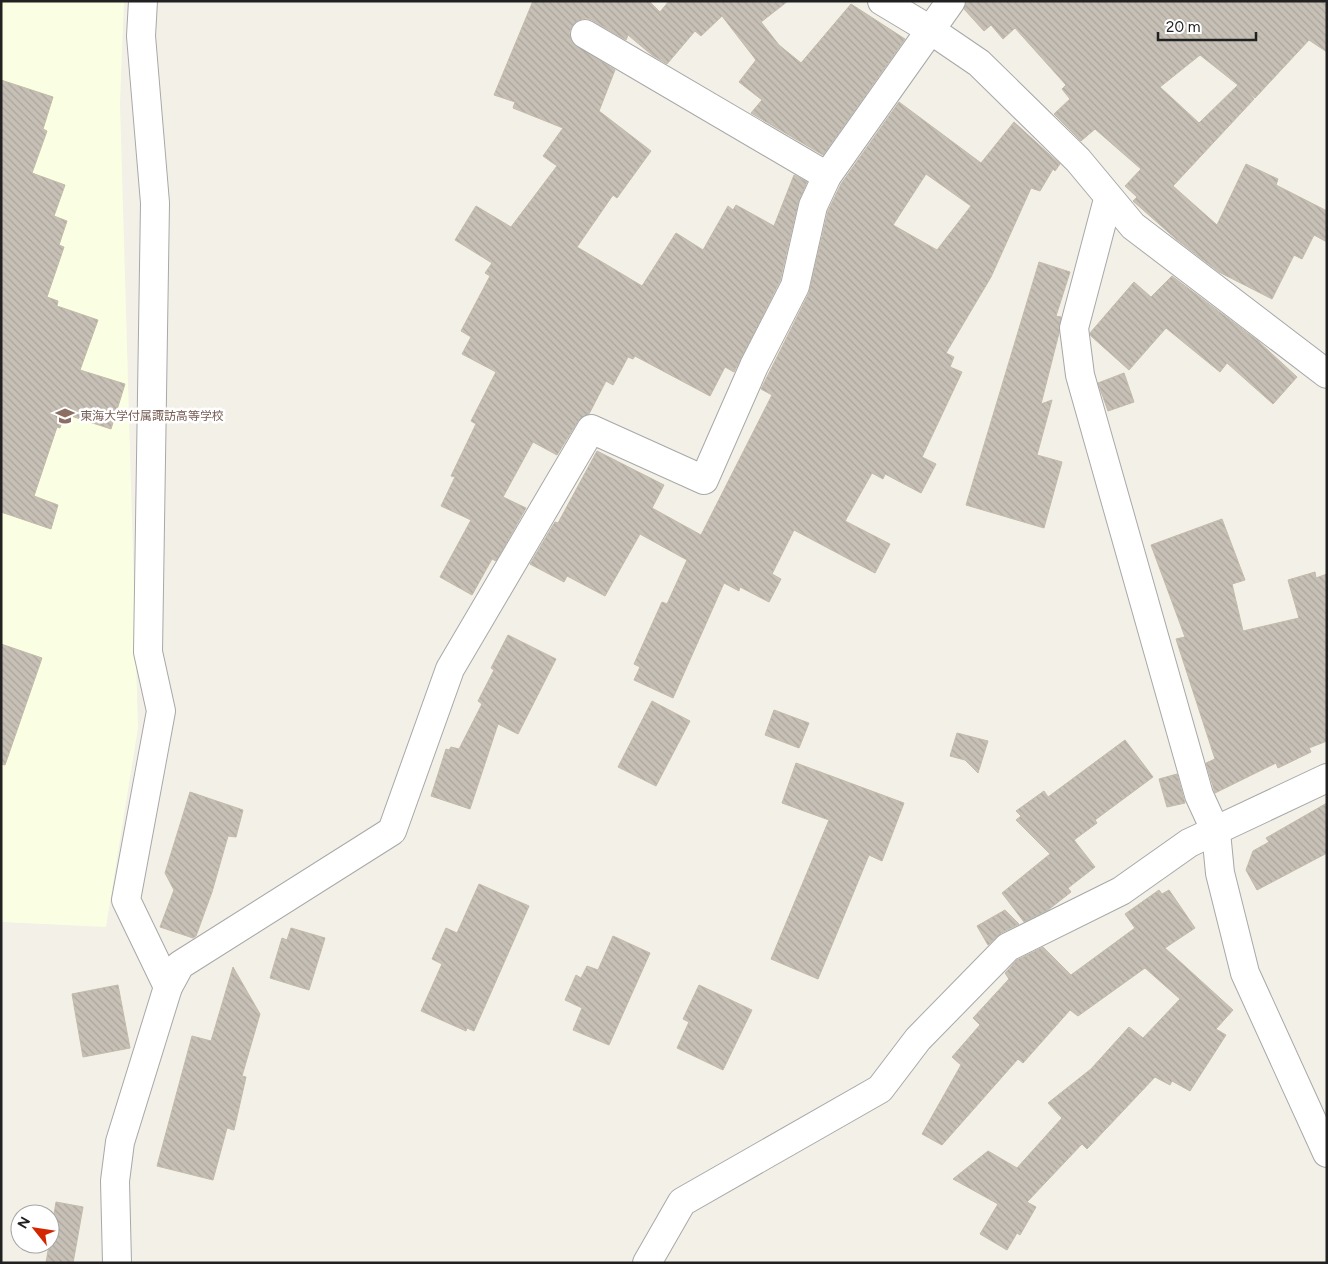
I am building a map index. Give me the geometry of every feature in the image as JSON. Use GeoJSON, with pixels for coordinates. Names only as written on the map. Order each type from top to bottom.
{"type":"FeatureCollection","features":[{"type":"Feature","properties":{"kind":"street"},"geometry":{"type":"LineString","coordinates":[[143,1],[141,36],[155,203],[148,652],[162,711],[126,900],[168,987]]}},
{"type":"Feature","properties":{"kind":"street"},"geometry":{"type":"LineString","coordinates":[[882,1],[932,30],[979,64],[1078,160],[1132,226],[1327,374]]}},
{"type":"Feature","properties":{"kind":"street"},"geometry":{"type":"LineString","coordinates":[[117,1263],[115,1181],[120,1142],[168,987],[180,965],[392,831],[450,669],[591,429],[704,480],[754,366],[794,286],[813,206],[827,176],[951,1]]}},
{"type":"Feature","properties":{"kind":"street"},"geometry":{"type":"LineString","coordinates":[[585,34],[827,176]]}},
{"type":"Feature","properties":{"kind":"street"},"geometry":{"type":"LineString","coordinates":[[1108,199],[1074,328],[1080,374],[1199,795],[1216,832],[1220,873],[1245,973],[1327,1153]]}},
{"type":"Feature","properties":{"kind":"street"},"geometry":{"type":"LineString","coordinates":[[647,1263],[682,1202],[880,1089],[918,1039],[1008,948],[1121,891],[1189,843],[1216,832],[1327,778]]}},
{"type":"Feature","properties":{"kind":"shaded area","name":"東海大学付属諏訪高等学校"},"geometry":{"type":"Polygon","coordinates":[[[1,1],[124,1],[120,103],[138,728],[106,927],[1,922],[1,1]]]}},
{"type":"Feature","properties":{"kind":"building"},"geometry":{"type":"Polygon","coordinates":[[[533,1],[649,1],[660,12],[669,1],[788,1],[761,22],[779,45],[801,63],[851,4],[905,39],[823,155],[751,113],[762,100],[739,82],[756,60],[722,16],[701,36],[695,31],[667,64],[652,55],[628,35],[626,40],[592,20],[586,18],[578,20],[572,26],[569,33],[572,42],[615,70],[599,111],[651,151],[617,198],[613,195],[577,247],[642,286],[676,233],[703,250],[728,206],[733,210],[736,205],[774,226],[794,175],[807,182],[798,203],[780,281],[734,372],[725,367],[710,396],[635,356],[633,359],[628,357],[613,385],[606,381],[589,414],[578,421],[557,455],[533,442],[503,497],[526,508],[496,561],[492,559],[472,595],[440,577],[471,520],[441,506],[455,477],[451,476],[476,424],[471,421],[496,372],[462,354],[471,337],[461,331],[490,276],[485,273],[492,263],[455,240],[476,206],[511,227],[557,166],[543,156],[563,128],[513,108],[515,102],[494,95],[533,1]]]}},
{"type":"Feature","properties":{"kind":"building"},"geometry":{"type":"Polygon","coordinates":[[[966,1],[1327,1],[1327,52],[1309,40],[1255,98],[1248,92],[1254,99],[1173,186],[1217,225],[1246,164],[1278,179],[1276,185],[1327,211],[1327,242],[1314,235],[1302,259],[1294,255],[1272,299],[1219,272],[1176,239],[1133,201],[1137,197],[1125,186],[1141,169],[1095,129],[1081,141],[1054,114],[1070,99],[1062,89],[1066,85],[1015,28],[1003,39],[991,25],[984,31],[964,9],[966,1]],[[1200,55],[1160,87],[1199,123],[1238,85],[1200,55]]]}},
{"type":"Feature","properties":{"kind":"building"},"geometry":{"type":"Polygon","coordinates":[[[1,80],[53,97],[43,129],[47,131],[32,173],[65,185],[54,216],[67,221],[59,245],[64,247],[47,297],[58,301],[57,306],[98,320],[80,370],[125,384],[111,429],[65,414],[60,428],[57,427],[34,496],[58,505],[51,529],[1,512],[1,80]]]}},
{"type":"Feature","properties":{"kind":"building"},"geometry":{"type":"Polygon","coordinates":[[[899,102],[981,163],[1014,122],[1060,164],[1055,171],[1053,169],[1040,191],[1031,188],[991,277],[946,353],[954,357],[950,367],[962,372],[922,457],[936,464],[921,493],[885,474],[883,479],[872,473],[845,521],[890,544],[875,573],[794,530],[772,574],[781,579],[769,602],[740,587],[739,591],[724,583],[673,698],[634,680],[640,667],[634,664],[662,602],[667,604],[687,560],[640,534],[605,596],[567,576],[564,582],[530,564],[555,522],[558,523],[597,451],[664,485],[652,508],[701,535],[772,395],[761,389],[809,293],[828,211],[841,184],[899,102]],[[926,174],[893,225],[937,250],[971,206],[926,174]]]}},
{"type":"Feature","properties":{"kind":"building"},"geometry":{"type":"Polygon","coordinates":[[[1039,262],[1070,272],[1056,316],[1061,317],[1059,333],[1041,404],[1052,400],[1037,455],[1062,462],[1044,528],[966,505],[1039,262]]]}},
{"type":"Feature","properties":{"kind":"building"},"geometry":{"type":"Polygon","coordinates":[[[1172,276],[1258,341],[1297,377],[1273,404],[1227,363],[1220,372],[1166,328],[1129,370],[1091,336],[1090,333],[1134,282],[1151,297],[1172,276]]]}},
{"type":"Feature","properties":{"kind":"building"},"geometry":{"type":"Polygon","coordinates":[[[1124,373],[1134,402],[1108,411],[1098,383],[1124,373]]]}},
{"type":"Feature","properties":{"kind":"building"},"geometry":{"type":"Polygon","coordinates":[[[1222,519],[1245,580],[1232,584],[1243,631],[1299,618],[1288,580],[1315,572],[1316,578],[1327,574],[1327,741],[1309,748],[1311,752],[1278,768],[1276,763],[1215,793],[1206,763],[1215,759],[1176,639],[1185,637],[1151,545],[1222,519]]]}},
{"type":"Feature","properties":{"kind":"building"},"geometry":{"type":"Polygon","coordinates":[[[508,635],[556,659],[518,734],[498,724],[470,809],[431,796],[446,749],[449,750],[451,747],[459,749],[482,704],[478,701],[494,670],[491,668],[508,635]]]}},
{"type":"Feature","properties":{"kind":"building"},"geometry":{"type":"Polygon","coordinates":[[[1,644],[42,658],[5,765],[1,764],[1,644]]]}},
{"type":"Feature","properties":{"kind":"building"},"geometry":{"type":"Polygon","coordinates":[[[652,701],[690,721],[656,786],[618,767],[652,701]]]}},
{"type":"Feature","properties":{"kind":"building"},"geometry":{"type":"Polygon","coordinates":[[[774,710],[809,723],[799,748],[765,735],[774,710]]]}},
{"type":"Feature","properties":{"kind":"building"},"geometry":{"type":"Polygon","coordinates":[[[957,733],[988,741],[978,773],[965,760],[950,756],[957,733]]]}},
{"type":"Feature","properties":{"kind":"building"},"geometry":{"type":"Polygon","coordinates":[[[1125,740],[1153,777],[1095,820],[1097,823],[1074,840],[1095,867],[1068,888],[1071,892],[1048,910],[1024,922],[1002,893],[1050,854],[1016,820],[1021,816],[1016,811],[1044,791],[1048,797],[1125,740]]]}},
{"type":"Feature","properties":{"kind":"building"},"geometry":{"type":"Polygon","coordinates":[[[796,763],[904,803],[882,861],[869,855],[818,979],[771,959],[829,820],[782,803],[796,763]]]}},
{"type":"Feature","properties":{"kind":"building"},"geometry":{"type":"Polygon","coordinates":[[[1177,774],[1185,803],[1167,807],[1159,779],[1177,774]]]}},
{"type":"Feature","properties":{"kind":"building"},"geometry":{"type":"Polygon","coordinates":[[[190,792],[243,810],[236,837],[228,836],[212,892],[196,936],[193,938],[160,927],[174,890],[165,873],[190,792]]]}},
{"type":"Feature","properties":{"kind":"building"},"geometry":{"type":"Polygon","coordinates":[[[1327,803],[1327,853],[1257,890],[1246,870],[1253,851],[1269,842],[1266,838],[1327,803]]]}},
{"type":"Feature","properties":{"kind":"building"},"geometry":{"type":"Polygon","coordinates":[[[479,884],[529,906],[474,1031],[467,1028],[466,1031],[421,1011],[442,964],[432,959],[446,928],[457,933],[479,884]]]}},
{"type":"Feature","properties":{"kind":"building"},"geometry":{"type":"Polygon","coordinates":[[[1159,890],[1162,894],[1169,890],[1195,928],[1165,948],[1233,1010],[1216,1029],[1226,1035],[1190,1091],[1172,1081],[1170,1085],[1155,1077],[1087,1149],[1082,1144],[1027,1202],[1036,1207],[1020,1235],[1017,1233],[1007,1250],[980,1234],[998,1204],[953,1179],[988,1151],[1017,1168],[1062,1118],[1048,1103],[1091,1069],[1129,1027],[1143,1038],[1180,999],[1145,968],[1078,1016],[1070,1010],[1023,1063],[1018,1059],[942,1145],[922,1134],[961,1065],[952,1057],[980,1025],[973,1018],[1009,979],[1005,973],[1017,960],[1043,947],[1071,975],[1135,928],[1125,914],[1159,890]]]}},
{"type":"Feature","properties":{"kind":"building"},"geometry":{"type":"Polygon","coordinates":[[[1005,910],[1019,924],[1001,933],[988,945],[977,926],[1005,910]]]}},
{"type":"Feature","properties":{"kind":"building"},"geometry":{"type":"Polygon","coordinates":[[[291,928],[325,938],[309,990],[270,978],[282,938],[287,940],[291,928]]]}},
{"type":"Feature","properties":{"kind":"building"},"geometry":{"type":"Polygon","coordinates":[[[613,936],[650,953],[609,1045],[573,1030],[582,1008],[565,1000],[576,975],[581,978],[587,966],[598,970],[613,936]]]}},
{"type":"Feature","properties":{"kind":"building"},"geometry":{"type":"Polygon","coordinates":[[[233,967],[260,1014],[242,1076],[246,1077],[234,1130],[227,1128],[213,1180],[157,1166],[192,1036],[211,1041],[233,967]]]}},
{"type":"Feature","properties":{"kind":"building"},"geometry":{"type":"Polygon","coordinates":[[[118,985],[130,1048],[83,1057],[72,994],[118,985]]]}},
{"type":"Feature","properties":{"kind":"building"},"geometry":{"type":"Polygon","coordinates":[[[699,985],[752,1010],[723,1070],[677,1048],[689,1022],[683,1019],[699,985]]]}},
{"type":"Feature","properties":{"kind":"building"},"geometry":{"type":"Polygon","coordinates":[[[56,1202],[83,1207],[73,1263],[46,1263],[47,1254],[60,1254],[60,1204],[56,1204],[56,1202]]]}},
{"type":"Feature","properties":{"kind":"place","name":"東海大学付属諏訪高等学校"},"geometry":{"type":"Point","coordinates":[65,416]}}]}
